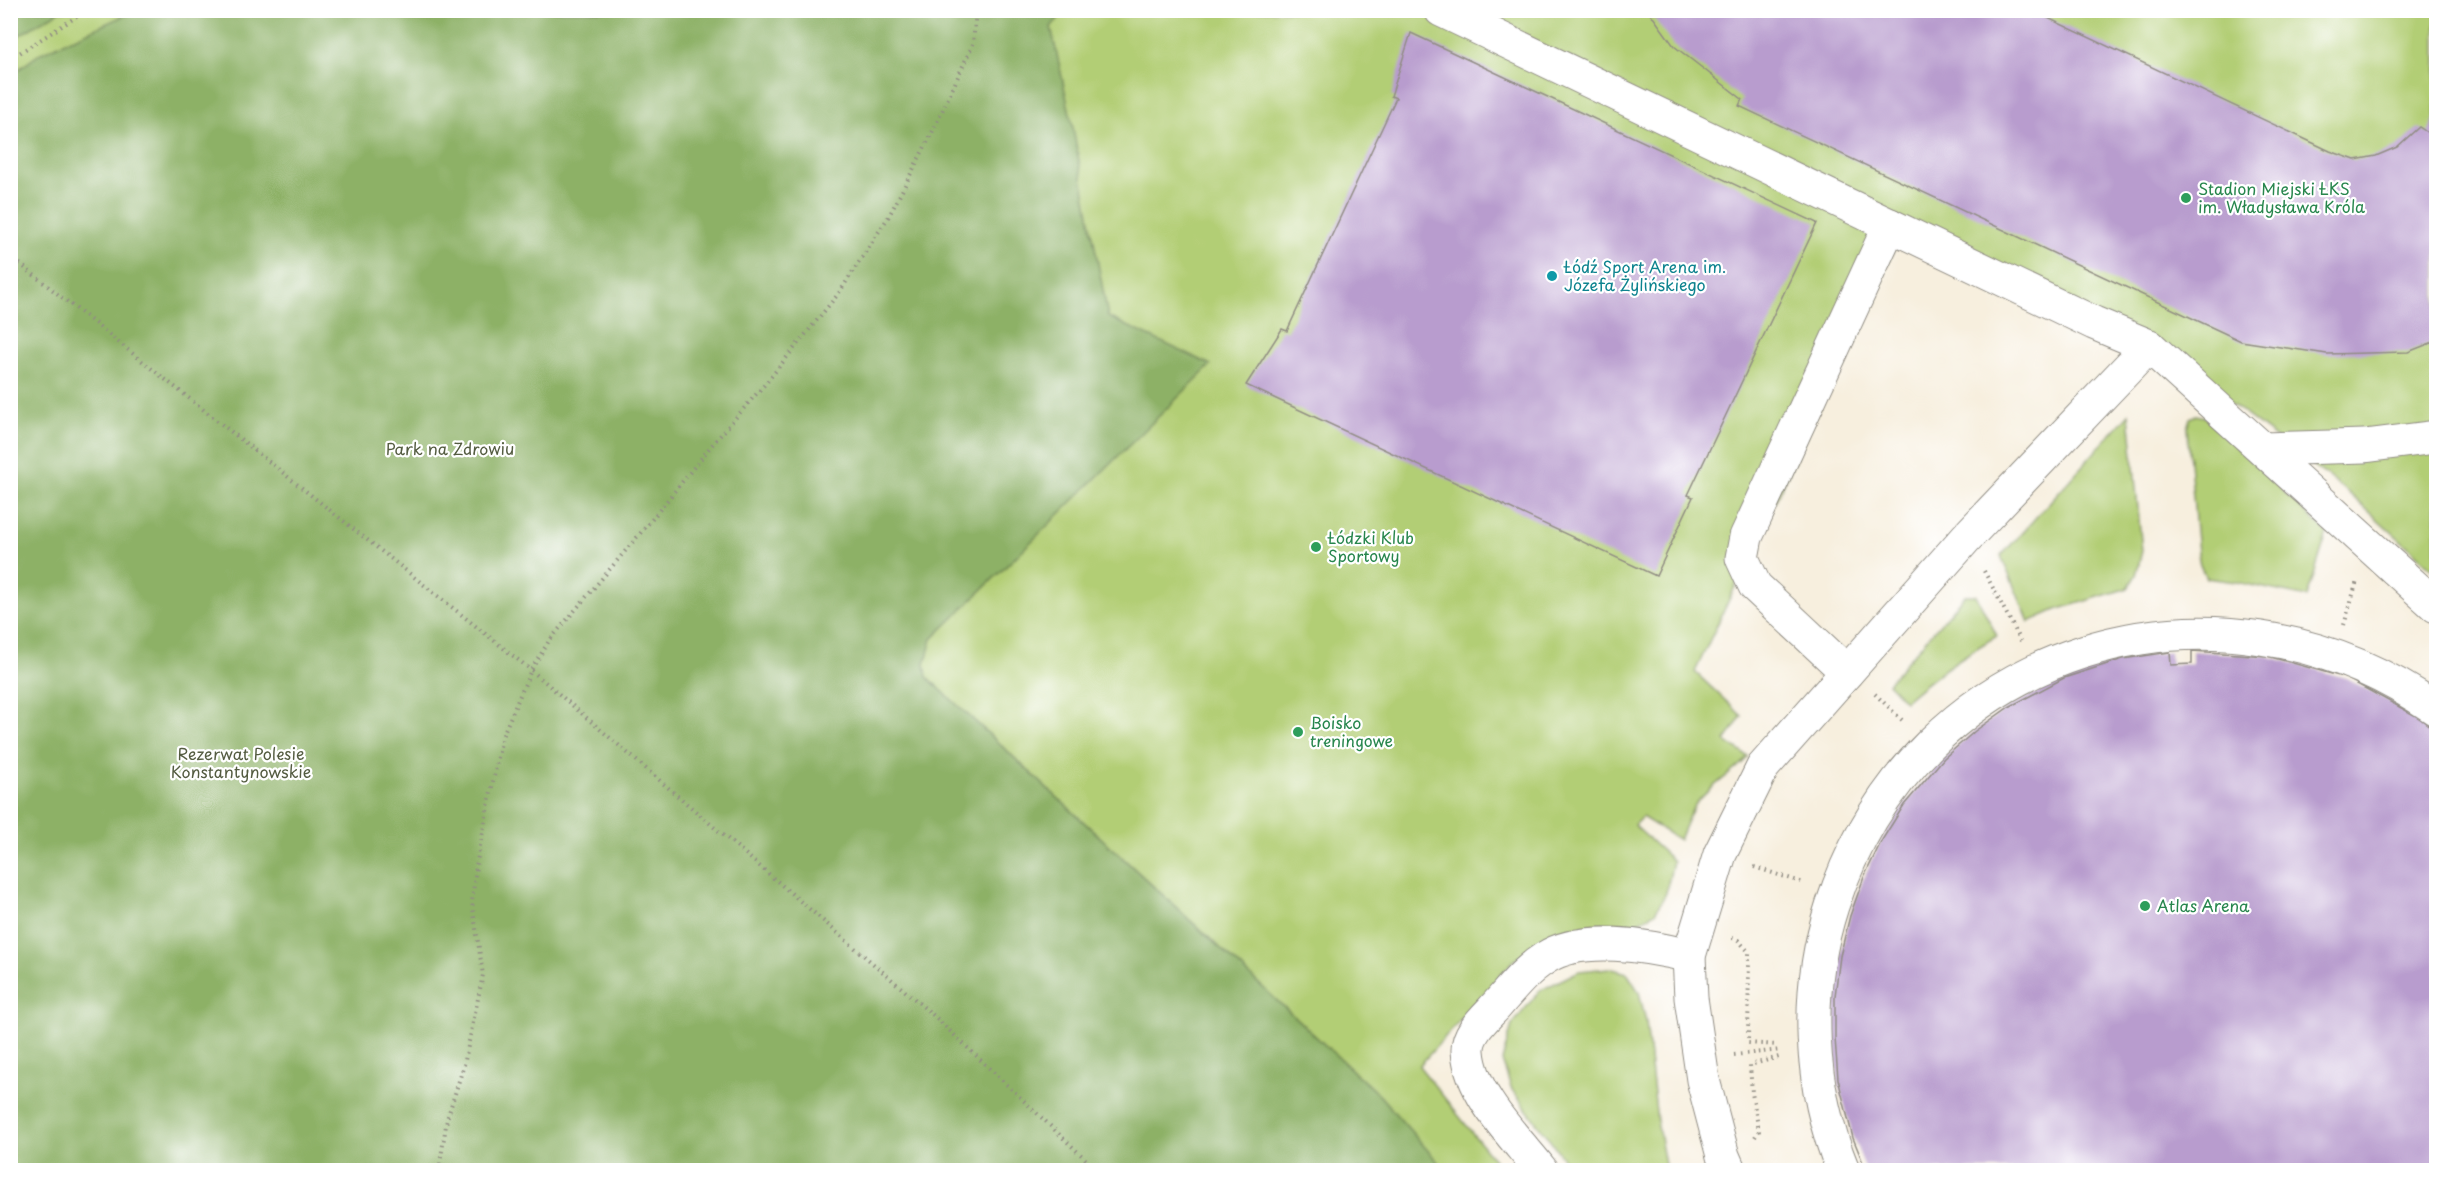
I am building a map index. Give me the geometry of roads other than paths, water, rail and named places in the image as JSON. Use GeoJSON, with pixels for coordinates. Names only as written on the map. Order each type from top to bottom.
{"type":"FeatureCollection","features":[{"type":"Feature","properties":{"kind":"street"},"geometry":{"type":"LineString","coordinates":[[1441,10],[2094,322],[2149,346],[2436,606]]}},
{"type":"Feature","properties":{"kind":"street"},"geometry":{"type":"LineString","coordinates":[[1847,672],[1755,586],[1742,558],[1746,537],[1890,225]]}},
{"type":"Feature","properties":{"kind":"street"},"geometry":{"type":"LineString","coordinates":[[1729,1170],[1723,1156],[1703,1080],[1691,998],[1689,956],[1720,855],[1763,767],[1966,538],[2149,346]]}},
{"type":"Feature","properties":{"kind":"street"},"geometry":{"type":"LineString","coordinates":[[2265,450],[2365,446],[2436,437]]}},
{"type":"Feature","properties":{"kind":"street"},"geometry":{"type":"LineString","coordinates":[[1843,1170],[1822,1105],[1814,1047],[1816,980],[1826,925],[1844,872],[1875,813],[1927,747],[1964,716],[2018,680],[2081,652],[2127,640],[2197,633],[2268,638],[2336,655],[2390,679],[2436,709]]}},
{"type":"Feature","properties":{"kind":"street"},"geometry":{"type":"LineString","coordinates":[[1541,1170],[1479,1090],[1471,1068],[1468,1048],[1474,1029],[1527,972],[1546,957],[1569,949],[1592,945],[1638,946],[1689,956]]}},
{"type":"Feature","properties":{"kind":"place","name":"Stadion Miejski ŁKS im. Władysława Króla"},"geometry":{"type":"Point","coordinates":[2186,198]}},
{"type":"Feature","properties":{"kind":"place","name":"Łódź Sport Arena im. Józefa Żylińskiego"},"geometry":{"type":"Point","coordinates":[1552,276]}},
{"type":"Feature","properties":{"kind":"place","name":"Łódzki Klub Sportowy"},"geometry":{"type":"Point","coordinates":[1316,547]}},
{"type":"Feature","properties":{"kind":"place","name":"Boisko treningowe"},"geometry":{"type":"Point","coordinates":[1298,732]}},
{"type":"Feature","properties":{"kind":"place","name":"Atlas Arena"},"geometry":{"type":"Point","coordinates":[2145,906]}},
{"type":"Feature","properties":{"kind":"park label","name":"Park na Zdrowiu"},"geometry":{"type":"Point","coordinates":[450,449]}},
{"type":"Feature","properties":{"kind":"park label","name":"Rezerwat Polesie Konstantynowskie"},"geometry":{"type":"Point","coordinates":[241,763]}}]}
